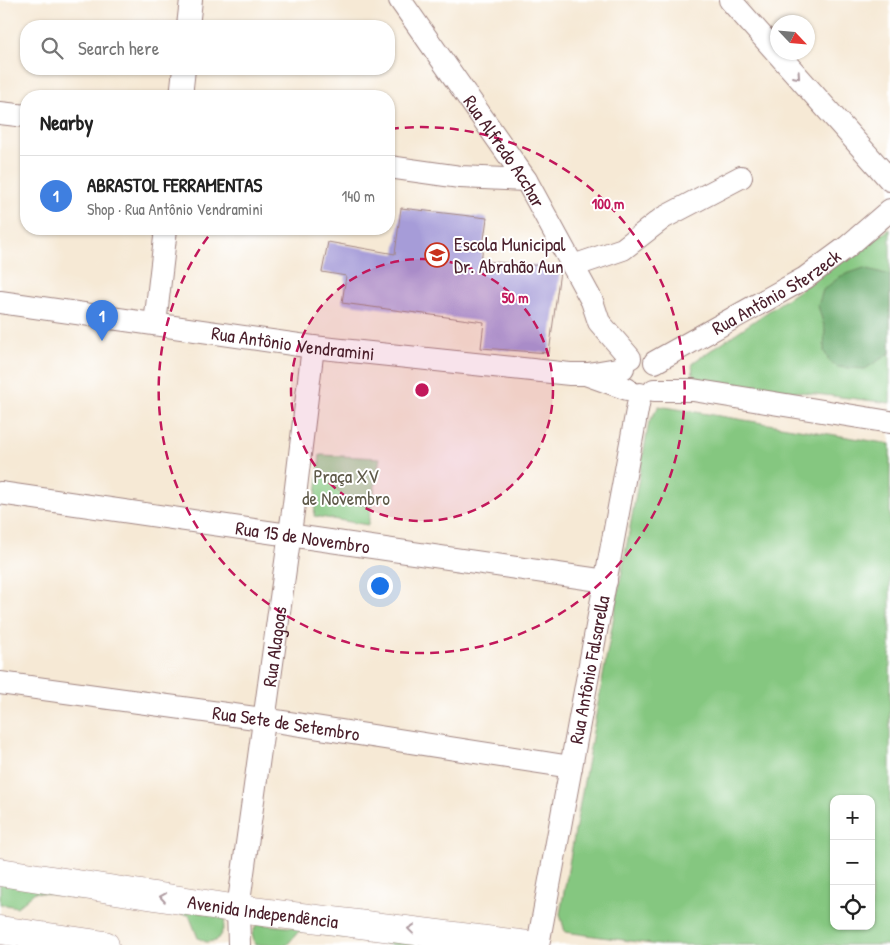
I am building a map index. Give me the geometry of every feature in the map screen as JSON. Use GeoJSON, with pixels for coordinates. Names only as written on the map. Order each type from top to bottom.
{"type":"FeatureCollection","features":[{"type":"Feature","properties":{"kind":"main road","name":"Avenida Independência"},"geometry":{"type":"LineString","coordinates":[[0,872],[238,909],[528,945]]}},
{"type":"Feature","properties":{"kind":"main road"},"geometry":{"type":"LineString","coordinates":[[0,930],[105,945]]}},
{"type":"Feature","properties":{"kind":"street"},"geometry":{"type":"LineString","coordinates":[[189,20],[191,0]]}},
{"type":"Feature","properties":{"kind":"street","name":"Rua Alfredo Acchar"},"geometry":{"type":"LineString","coordinates":[[400,0],[526,180],[592,301],[600,322],[635,380]]}},
{"type":"Feature","properties":{"kind":"street"},"geometry":{"type":"LineString","coordinates":[[730,0],[890,180]]}},
{"type":"Feature","properties":{"kind":"street"},"geometry":{"type":"LineString","coordinates":[[182,90],[183,75]]}},
{"type":"Feature","properties":{"kind":"street"},"geometry":{"type":"LineString","coordinates":[[0,113],[20,115]]}},
{"type":"Feature","properties":{"kind":"street"},"geometry":{"type":"LineString","coordinates":[[395,167],[460,177],[526,180]]}},
{"type":"Feature","properties":{"kind":"street"},"geometry":{"type":"LineString","coordinates":[[573,266],[623,249],[663,218],[741,177]]}},
{"type":"Feature","properties":{"kind":"street","name":"Rua Antônio Sterzeck"},"geometry":{"type":"LineString","coordinates":[[657,365],[805,278],[847,247],[890,210]]}},
{"type":"Feature","properties":{"kind":"street"},"geometry":{"type":"LineString","coordinates":[[156,324],[165,235]]}},
{"type":"Feature","properties":{"kind":"street","name":"Rua Antônio Vendramini"},"geometry":{"type":"LineString","coordinates":[[0,302],[313,347],[635,380]]}},
{"type":"Feature","properties":{"kind":"street","name":"Rua Alagoas"},"geometry":{"type":"LineString","coordinates":[[239,945],[238,909],[313,347]]}},
{"type":"Feature","properties":{"kind":"street"},"geometry":{"type":"LineString","coordinates":[[693,390],[641,356],[635,380],[693,390],[890,422]]}},
{"type":"Feature","properties":{"kind":"street","name":"Rua Antônio Falsarella"},"geometry":{"type":"LineString","coordinates":[[538,945],[606,581],[635,380],[660,375],[657,365]]}},
{"type":"Feature","properties":{"kind":"street","name":"Rua 15 de Novembro"},"geometry":{"type":"LineString","coordinates":[[0,494],[606,581]]}},
{"type":"Feature","properties":{"kind":"street","name":"Rua Sete de Setembro"},"geometry":{"type":"LineString","coordinates":[[0,683],[263,719],[571,766]]}},
{"type":"Feature","properties":{"kind":"green space"},"geometry":{"type":"Polygon","coordinates":[[[890,229],[890,403],[701,380],[693,375],[692,363],[890,229]]]}},
{"type":"Feature","properties":{"kind":"green space"},"geometry":{"type":"Polygon","coordinates":[[[864,268],[890,275],[890,353],[865,369],[838,367],[830,362],[824,351],[825,329],[818,306],[823,290],[841,276],[864,268]]]}},
{"type":"Feature","properties":{"kind":"green space"},"geometry":{"type":"Polygon","coordinates":[[[659,406],[890,444],[890,945],[659,945],[565,932],[560,914],[649,422],[659,406]]]}},
{"type":"Feature","properties":{"kind":"green space","name":"Praça XV de Novembro"},"geometry":{"type":"Polygon","coordinates":[[[320,455],[380,458],[368,525],[314,516],[320,455]]]}},
{"type":"Feature","properties":{"kind":"green space"},"geometry":{"type":"Polygon","coordinates":[[[0,877],[225,917],[224,924],[216,941],[206,942],[198,938],[189,915],[35,892],[17,907],[0,904],[0,877]]]}},
{"type":"Feature","properties":{"kind":"green space"},"geometry":{"type":"Polygon","coordinates":[[[257,924],[475,945],[396,945],[299,931],[287,945],[255,945],[252,934],[257,924]]]}},
{"type":"Feature","properties":{"kind":"building"},"geometry":{"type":"Polygon","coordinates":[[[401,208],[487,218],[481,261],[558,267],[560,271],[549,353],[481,348],[484,322],[342,303],[346,276],[322,272],[328,242],[395,254],[401,208]]]}},
{"type":"Feature","properties":{"kind":"place","name":"Escola Municipal Dr. Abrahão Aun"},"geometry":{"type":"Point","coordinates":[437,255]}},
{"type":"Feature","properties":{"kind":"place","name":"ABRASTOL FERRAMENTAS"},"geometry":{"type":"Point","coordinates":[102,341]}}]}
